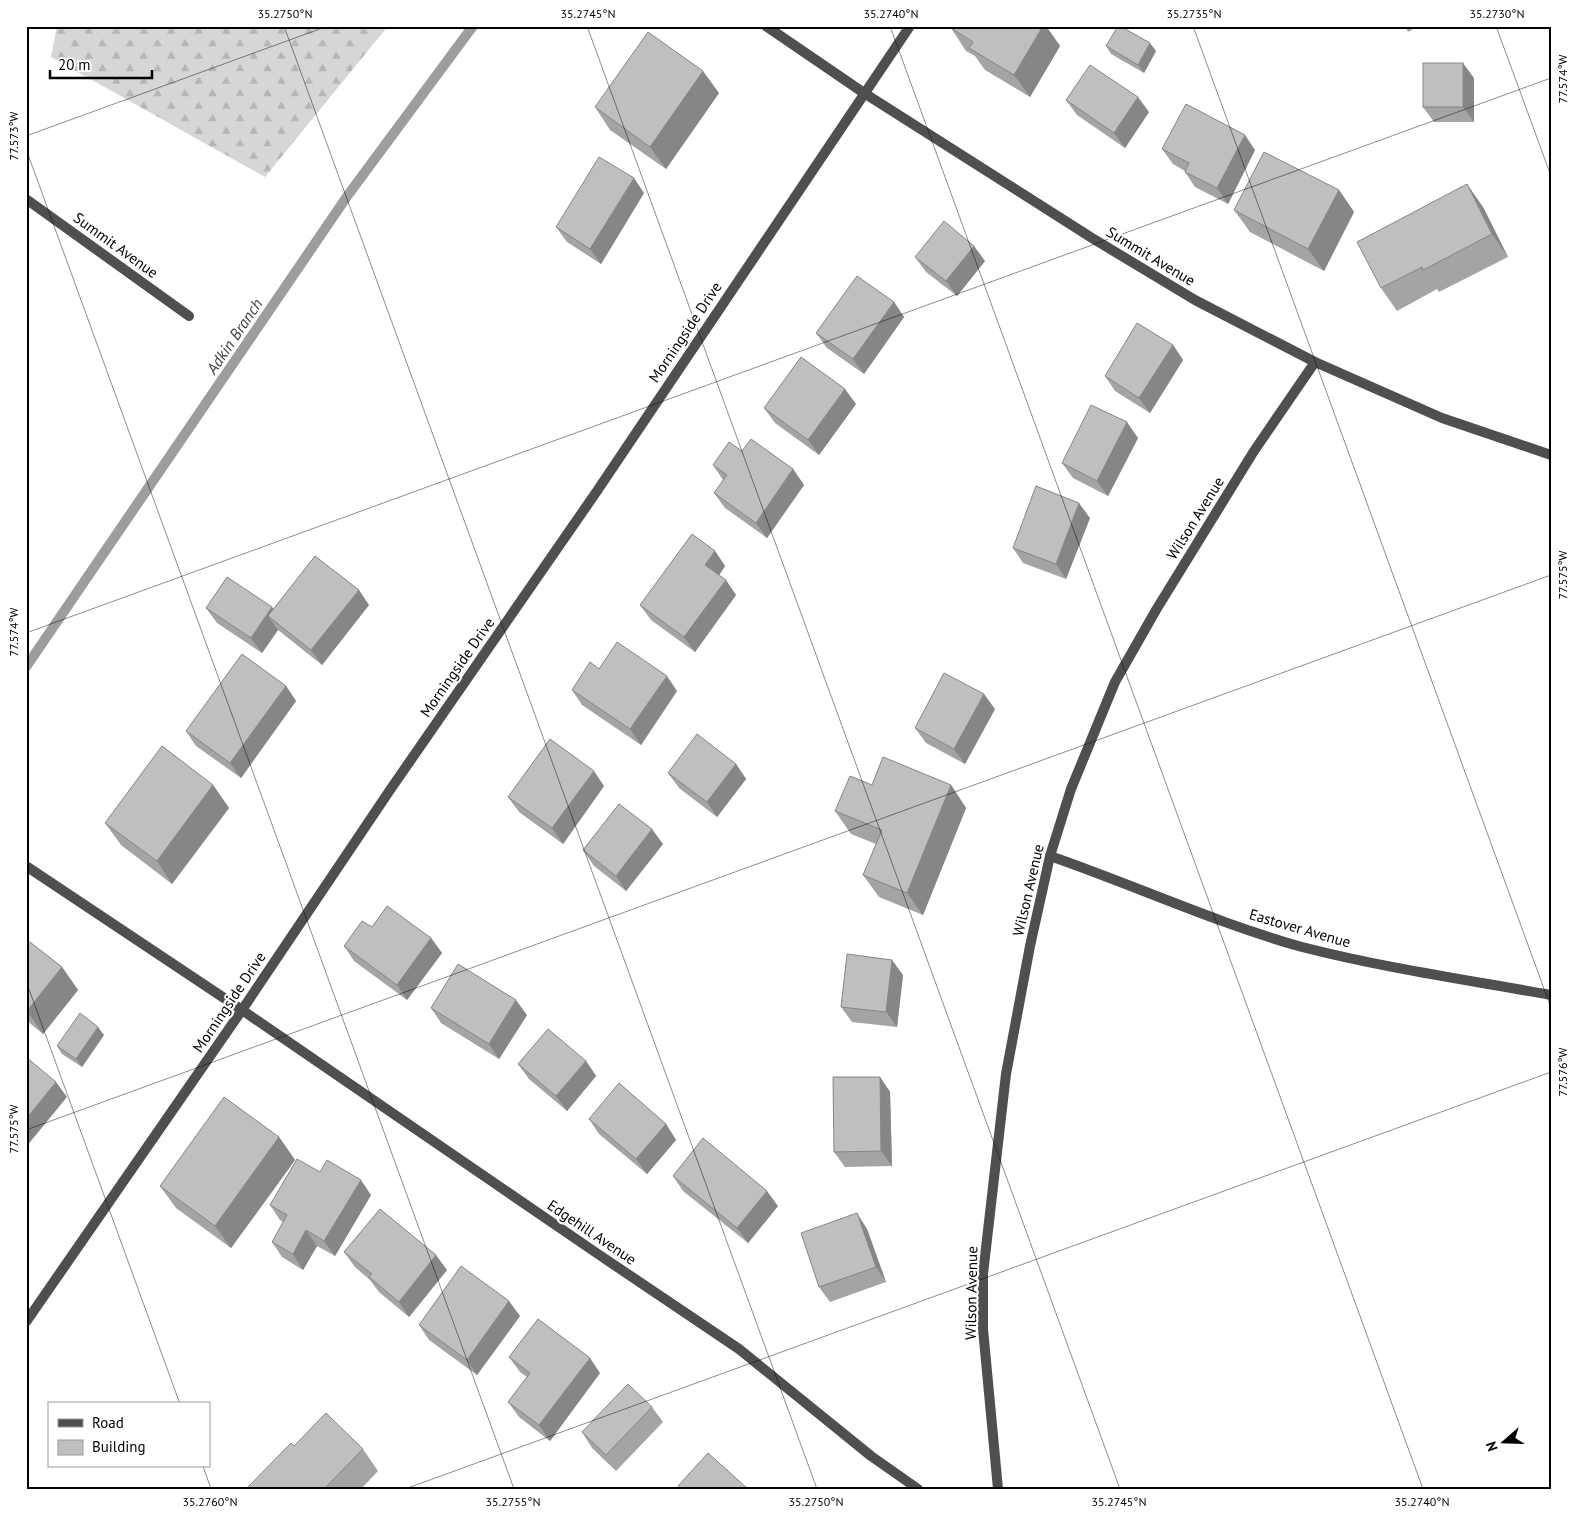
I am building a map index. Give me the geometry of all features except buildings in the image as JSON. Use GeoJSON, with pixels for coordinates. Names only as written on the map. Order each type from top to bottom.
{"type":"FeatureCollection","features":[{"type":"Feature","properties":{"kind":"street","name":"Summit Avenue"},"geometry":{"type":"LineString","coordinates":[[766,26],[864,93],[1092,238],[1195,300],[1315,362],[1442,418],[1551,455]]}},
{"type":"Feature","properties":{"kind":"street","name":"Morningside Drive"},"geometry":{"type":"LineString","coordinates":[[26,1322],[242,1010],[395,782],[597,491],[910,26]]}},
{"type":"Feature","properties":{"kind":"street","name":"Summit Avenue"},"geometry":{"type":"LineString","coordinates":[[26,198],[189,316]]}},
{"type":"Feature","properties":{"kind":"street","name":"Wilson Avenue"},"geometry":{"type":"LineString","coordinates":[[998,1489],[983,1329],[984,1274],[1006,1074],[1030,946],[1050,856],[1071,790],[1115,682],[1156,610],[1249,459],[1315,362]]}},
{"type":"Feature","properties":{"kind":"street","name":"Eastover Avenue"},"geometry":{"type":"LineString","coordinates":[[1050,856],[1223,921],[1302,946],[1366,962],[1551,995]]}},
{"type":"Feature","properties":{"kind":"street","name":"Edgehill Avenue"},"geometry":{"type":"LineString","coordinates":[[26,866],[242,1010],[739,1349],[871,1456],[918,1489]]}},
{"type":"Feature","properties":{"kind":"green space"},"geometry":{"type":"Polygon","coordinates":[[[57,26],[388,26],[265,177],[51,57],[57,26]]]}},
{"type":"Feature","properties":{"kind":"waterway","name":"Adkin Branch"},"geometry":{"type":"LineString","coordinates":[[26,667],[348,195],[473,26]]}}]}
